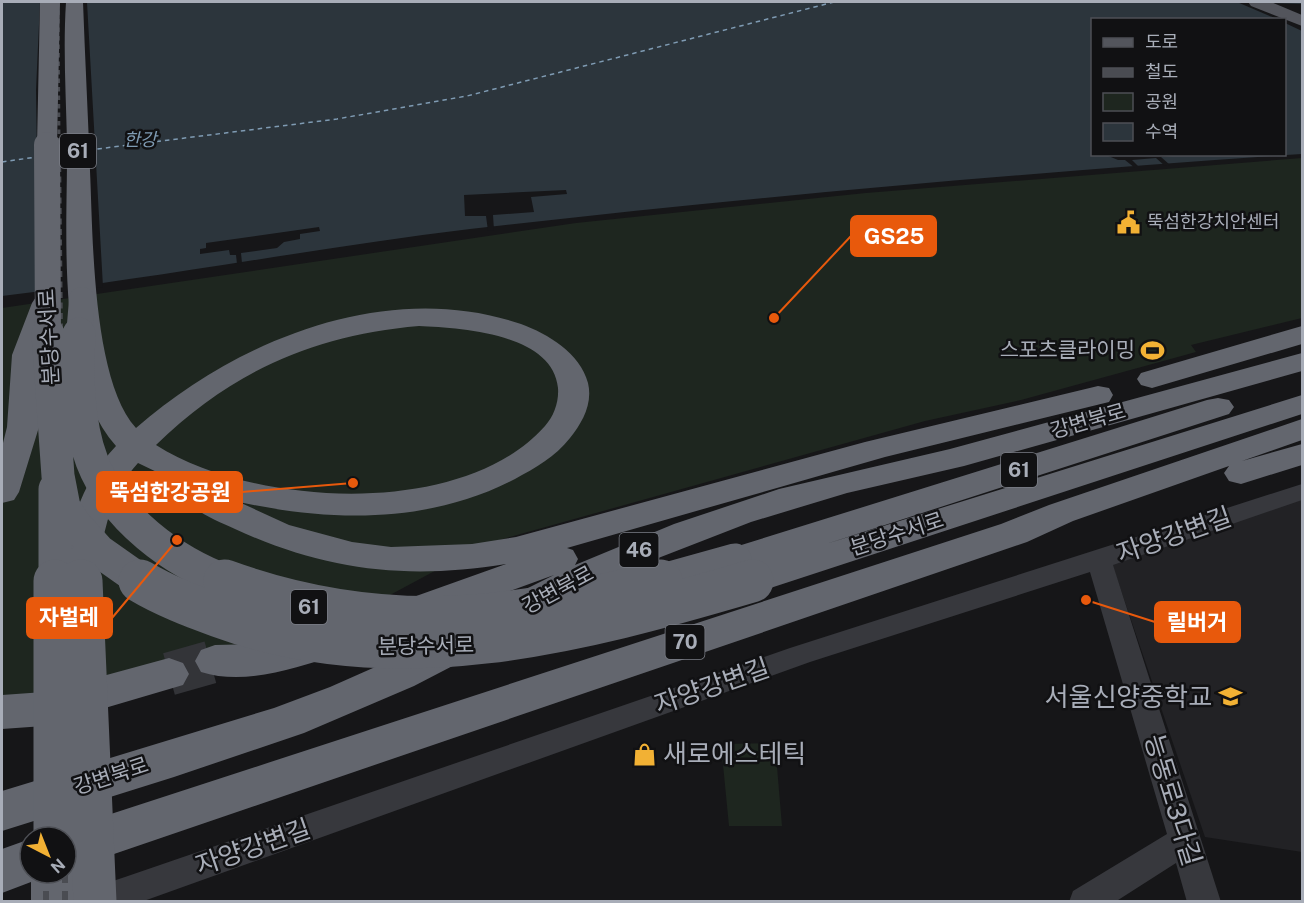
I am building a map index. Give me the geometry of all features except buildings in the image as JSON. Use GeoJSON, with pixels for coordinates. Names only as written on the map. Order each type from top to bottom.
{"type":"FeatureCollection","features":[{"type":"Feature","properties":{"kind":"highway","name":"분당수서로"},"geometry":{"type":"LineString","coordinates":[[50,2],[46,303],[55,440],[63,505],[85,536],[107,556],[163,594],[228,621],[280,636],[328,644],[383,648],[441,648],[504,643],[566,632],[638,614],[743,570],[1302,380]]}},
{"type":"Feature","properties":{"kind":"highway","name":"분당수서로"},"geometry":{"type":"LineString","coordinates":[[74,2],[82,300],[78,334],[81,407],[90,457],[99,479],[115,503],[152,539],[176,556],[238,586],[310,608],[352,614],[426,618],[478,617],[590,600],[743,570],[1302,404]]}},
{"type":"Feature","properties":{"kind":"highway"},"geometry":{"type":"LineString","coordinates":[[82,300],[88,342],[106,401],[119,429],[141,450],[156,459],[219,486],[253,496],[299,502],[375,503],[427,496],[486,480],[532,456],[563,426],[572,405],[574,383],[567,369],[539,343],[496,326],[472,321],[422,317],[367,322],[315,334],[230,374],[178,408],[117,465],[102,487],[80,563],[110,897]]}},
{"type":"Feature","properties":{"kind":"highway"},"geometry":{"type":"LineString","coordinates":[[2,492],[16,455],[22,427],[27,355],[46,303]]}},
{"type":"Feature","properties":{"kind":"highway"},"geometry":{"type":"LineString","coordinates":[[156,459],[182,484],[283,537],[318,549],[353,556],[429,562],[468,559],[516,550],[919,452],[1098,394],[1297,344]]}},
{"type":"Feature","properties":{"kind":"highway","name":"강변북로"},"geometry":{"type":"LineString","coordinates":[[2,811],[315,710],[433,658],[613,561],[717,520],[771,504],[919,452],[952,459],[1297,344]]}},
{"type":"Feature","properties":{"kind":"highway","name":"70"},"geometry":{"type":"LineString","coordinates":[[78,845],[1014,533],[1061,513],[1302,429]]}},
{"type":"Feature","properties":{"kind":"highway"},"geometry":{"type":"LineString","coordinates":[[55,440],[55,825]]}},
{"type":"Feature","properties":{"kind":"highway"},"geometry":{"type":"LineString","coordinates":[[1014,533],[1075,527],[1302,454]]}},
{"type":"Feature","properties":{"kind":"highway"},"geometry":{"type":"LineString","coordinates":[[215,661],[261,660],[302,651],[550,561],[771,504]]}},
{"type":"Feature","properties":{"kind":"highway"},"geometry":{"type":"LineString","coordinates":[[2,712],[44,709],[169,674]]}},
{"type":"Feature","properties":{"kind":"highway"},"geometry":{"type":"LineString","coordinates":[[2,871],[18,865]]}},
{"type":"Feature","properties":{"kind":"highway"},"geometry":{"type":"LineString","coordinates":[[55,885],[55,902]]}},
{"type":"Feature","properties":{"kind":"main road"},"geometry":{"type":"LineString","coordinates":[[1257,2],[1302,21]]}},
{"type":"Feature","properties":{"kind":"main road"},"geometry":{"type":"LineString","coordinates":[[1274,2],[1302,14]]}},
{"type":"Feature","properties":{"kind":"street","name":"자양강변길"},"geometry":{"type":"LineString","coordinates":[[110,897],[800,655],[1099,560],[1302,492]]}},
{"type":"Feature","properties":{"kind":"street","name":"능동로3다길"},"geometry":{"type":"LineString","coordinates":[[1099,560],[1204,902]]}},
{"type":"Feature","properties":{"kind":"street"},"geometry":{"type":"LineString","coordinates":[[1085,902],[1184,841]]}},
{"type":"Feature","properties":{"kind":"shaded area","name":"서울신양중학교"},"geometry":{"type":"Polygon","coordinates":[[[1302,492],[1302,852],[1205,837],[1110,558],[1283,493],[1302,492]]]}},
{"type":"Feature","properties":{"kind":"green space"},"geometry":{"type":"Polygon","coordinates":[[[1302,158],[1302,318],[1191,345],[1196,352],[1021,400],[925,421],[485,544],[321,632],[2,711],[2,308],[576,223],[866,193],[1302,158]]]}},
{"type":"Feature","properties":{"kind":"green space"},"geometry":{"type":"Polygon","coordinates":[[[775,743],[782,826],[729,826],[721,744],[775,743]]]}},
{"type":"Feature","properties":{"kind":"water","name":"한강"},"geometry":{"type":"Polygon","coordinates":[[[2,2],[1302,2],[1302,154],[1286,155],[1286,18],[1091,18],[1091,156],[1274,156],[886,187],[574,217],[412,237],[119,281],[2,296],[2,2]]]}},
{"type":"Feature","properties":{"kind":"pier"},"geometry":{"type":"Polygon","coordinates":[[[40,2],[87,2],[103,287],[39,295],[36,90],[40,2]]]}},
{"type":"Feature","properties":{"kind":"pier"},"geometry":{"type":"Polygon","coordinates":[[[1237,2],[1302,4],[1302,31],[1286,23],[1286,18],[1275,18],[1237,2]]]}},
{"type":"Feature","properties":{"kind":"pier"},"geometry":{"type":"Polygon","coordinates":[[[1108,156],[1172,156],[1161,157],[1170,165],[1165,166],[1156,158],[1132,160],[1140,168],[1135,168],[1125,160],[1108,156]]]}},
{"type":"Feature","properties":{"kind":"pier"},"geometry":{"type":"Polygon","coordinates":[[[566,190],[567,194],[531,197],[534,212],[493,215],[494,230],[488,231],[486,216],[465,216],[464,195],[566,190]]]}},
{"type":"Feature","properties":{"kind":"pier"},"geometry":{"type":"Polygon","coordinates":[[[319,227],[320,231],[300,234],[300,239],[284,242],[277,248],[241,253],[242,263],[237,264],[236,255],[230,255],[229,250],[200,254],[200,249],[206,248],[206,243],[319,227]]]}},
{"type":"Feature","properties":{"kind":"ferry route"},"geometry":{"type":"LineString","coordinates":[[89,150],[337,119],[467,96],[834,2]]}},
{"type":"Feature","properties":{"kind":"ferry route"},"geometry":{"type":"LineString","coordinates":[[59,154],[69,153]]}},
{"type":"Feature","properties":{"kind":"ferry route"},"geometry":{"type":"LineString","coordinates":[[2,162],[36,157]]}},
{"type":"Feature","properties":{"kind":"tunnel"},"geometry":{"type":"LineString","coordinates":[[169,674],[215,661]]}},
{"type":"Feature","properties":{"kind":"railway"},"geometry":{"type":"LineString","coordinates":[[58,2],[59,146]]}},
{"type":"Feature","properties":{"kind":"railway"},"geometry":{"type":"LineString","coordinates":[[59,145],[61,336]]}},
{"type":"Feature","properties":{"kind":"railway"},"geometry":{"type":"LineString","coordinates":[[49,336],[50,157]]}},
{"type":"Feature","properties":{"kind":"railway"},"geometry":{"type":"LineString","coordinates":[[47,582],[49,334]]}},
{"type":"Feature","properties":{"kind":"railway"},"geometry":{"type":"LineString","coordinates":[[61,334],[63,582]]}},
{"type":"Feature","properties":{"kind":"railway"},"geometry":{"type":"LineString","coordinates":[[46,825],[48,581]]}},
{"type":"Feature","properties":{"kind":"railway"},"geometry":{"type":"LineString","coordinates":[[63,581],[65,825]]}},
{"type":"Feature","properties":{"kind":"railway"},"geometry":{"type":"LineString","coordinates":[[46,885],[46,902]]}},
{"type":"Feature","properties":{"kind":"railway"},"geometry":{"type":"LineString","coordinates":[[65,885],[65,902]]}},
{"type":"Feature","properties":{"kind":"place","name":"뚝섬한강치안센터"},"geometry":{"type":"Point","coordinates":[1129,222]}},
{"type":"Feature","properties":{"kind":"place","name":"GS25"},"geometry":{"type":"Point","coordinates":[774,318]}},
{"type":"Feature","properties":{"kind":"place","name":"스포츠클라이밍"},"geometry":{"type":"Point","coordinates":[1153,350]}},
{"type":"Feature","properties":{"kind":"place","name":"뚝섬한강공원"},"geometry":{"type":"Point","coordinates":[353,483]}},
{"type":"Feature","properties":{"kind":"place","name":"자벌레"},"geometry":{"type":"Point","coordinates":[177,540]}},
{"type":"Feature","properties":{"kind":"place","name":"릴버거"},"geometry":{"type":"Point","coordinates":[1086,600]}},
{"type":"Feature","properties":{"kind":"place","name":"서울신양중학교"},"geometry":{"type":"Point","coordinates":[1230,697]}},
{"type":"Feature","properties":{"kind":"place","name":"새로에스테틱"},"geometry":{"type":"Point","coordinates":[645,754]}}]}
